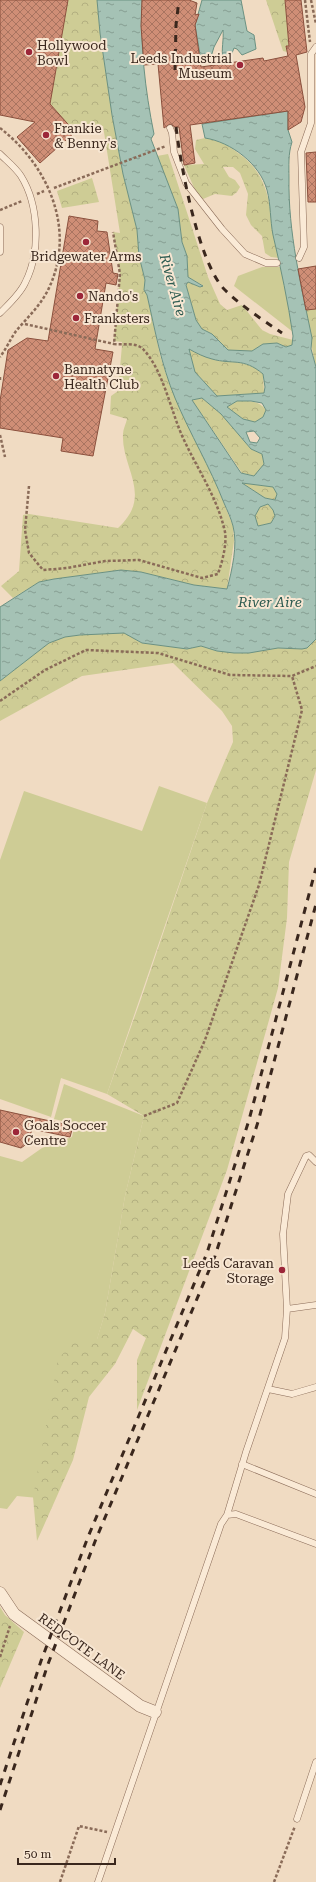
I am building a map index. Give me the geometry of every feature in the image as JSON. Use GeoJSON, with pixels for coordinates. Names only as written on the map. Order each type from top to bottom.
{"type":"FeatureCollection","features":[{"type":"Feature","properties":{"kind":"street","name":"REDCOTE LANE"},"geometry":{"type":"LineString","coordinates":[[0,1593],[14,1614],[140,1706],[155,1712]]}},
{"type":"Feature","properties":{"kind":"lane"},"geometry":{"type":"LineString","coordinates":[[299,258],[304,247],[301,152],[311,123],[311,54],[316,47]]}},
{"type":"Feature","properties":{"kind":"lane"},"geometry":{"type":"LineString","coordinates":[[170,128],[174,152],[186,183],[222,229],[245,254],[266,263],[278,263]]}},
{"type":"Feature","properties":{"kind":"lane"},"geometry":{"type":"LineString","coordinates":[[0,154],[21,175],[31,197],[35,214],[32,266],[25,284],[0,313]]}},
{"type":"Feature","properties":{"kind":"lane"},"geometry":{"type":"LineString","coordinates":[[0,227],[0,252]]}},
{"type":"Feature","properties":{"kind":"lane"},"geometry":{"type":"LineString","coordinates":[[98,1882],[155,1712],[221,1524],[227,1515],[242,1464],[285,1338],[287,1309],[283,1234],[288,1194],[306,1156],[309,1155],[316,1162]]}},
{"type":"Feature","properties":{"kind":"lane"},"geometry":{"type":"LineString","coordinates":[[287,1309],[316,1305]]}},
{"type":"Feature","properties":{"kind":"lane"},"geometry":{"type":"LineString","coordinates":[[268,1389],[292,1394],[316,1387]]}},
{"type":"Feature","properties":{"kind":"lane"},"geometry":{"type":"LineString","coordinates":[[242,1464],[316,1494]]}},
{"type":"Feature","properties":{"kind":"lane"},"geometry":{"type":"LineString","coordinates":[[227,1515],[236,1514],[316,1544]]}},
{"type":"Feature","properties":{"kind":"lane"},"geometry":{"type":"LineString","coordinates":[[297,1819],[316,1762]]}},
{"type":"Feature","properties":{"kind":"path"},"geometry":{"type":"LineString","coordinates":[[305,0],[311,54]]}},
{"type":"Feature","properties":{"kind":"path"},"geometry":{"type":"LineString","coordinates":[[310,0],[316,24]]}},
{"type":"Feature","properties":{"kind":"path"},"geometry":{"type":"LineString","coordinates":[[54,188],[165,146]]}},
{"type":"Feature","properties":{"kind":"path"},"geometry":{"type":"LineString","coordinates":[[113,232],[120,274],[114,344]]}},
{"type":"Feature","properties":{"kind":"path"},"geometry":{"type":"LineString","coordinates":[[24,324],[114,344],[130,344],[142,348],[158,371],[184,440],[212,495],[225,533],[222,563],[218,574],[202,578],[139,560],[105,561],[67,568],[43,570],[29,553],[25,530],[29,486]]}},
{"type":"Feature","properties":{"kind":"path"},"geometry":{"type":"LineString","coordinates":[[0,357],[18,330]]}},
{"type":"Feature","properties":{"kind":"path"},"geometry":{"type":"LineString","coordinates":[[0,377],[0,382]]}},
{"type":"Feature","properties":{"kind":"path"},"geometry":{"type":"LineString","coordinates":[[0,434],[5,457]]}},
{"type":"Feature","properties":{"kind":"path"},"geometry":{"type":"LineString","coordinates":[[0,701],[45,670],[86,650],[158,653],[230,675],[292,676],[316,666]]}},
{"type":"Feature","properties":{"kind":"path"},"geometry":{"type":"LineString","coordinates":[[144,1116],[177,1104],[205,1040],[259,885],[302,710],[292,676]]}},
{"type":"Feature","properties":{"kind":"path"},"geometry":{"type":"LineString","coordinates":[[0,1657],[14,1614]]}},
{"type":"Feature","properties":{"kind":"path"},"geometry":{"type":"LineString","coordinates":[[274,1882],[297,1819]]}},
{"type":"Feature","properties":{"kind":"path"},"geometry":{"type":"LineString","coordinates":[[60,1882],[79,1826],[115,1833]]}},
{"type":"Feature","properties":{"kind":"green space"},"geometry":{"type":"Polygon","coordinates":[[[68,0],[97,0],[100,33],[112,115],[123,174],[137,230],[139,256],[145,280],[144,290],[147,295],[160,355],[167,377],[215,481],[233,526],[234,541],[227,589],[194,585],[141,572],[121,570],[39,582],[13,598],[1,586],[19,571],[23,515],[29,514],[118,528],[128,516],[134,504],[135,493],[133,481],[124,446],[123,432],[127,419],[110,414],[111,396],[118,391],[122,345],[122,342],[114,341],[120,274],[113,232],[120,233],[103,126],[85,125],[75,132],[50,104],[68,0]]]}},
{"type":"Feature","properties":{"kind":"green space"},"geometry":{"type":"Polygon","coordinates":[[[266,0],[285,0],[289,46],[286,47],[287,52],[283,51],[266,0]]]}},
{"type":"Feature","properties":{"kind":"green space"},"geometry":{"type":"Polygon","coordinates":[[[205,138],[218,141],[230,147],[250,163],[259,175],[269,200],[279,258],[271,257],[265,253],[262,236],[251,225],[246,215],[248,194],[240,173],[233,167],[223,167],[229,177],[235,180],[240,187],[232,196],[215,194],[203,199],[196,192],[184,165],[204,164],[195,149],[196,140],[205,138]]]}},
{"type":"Feature","properties":{"kind":"green space"},"geometry":{"type":"Polygon","coordinates":[[[168,154],[208,277],[220,304],[227,310],[242,305],[262,330],[270,334],[293,340],[292,345],[286,347],[277,343],[263,344],[252,351],[228,350],[212,334],[202,329],[196,320],[186,285],[188,282],[200,287],[202,285],[188,277],[187,256],[182,242],[178,209],[157,156],[168,154]]]}},
{"type":"Feature","properties":{"kind":"green space"},"geometry":{"type":"Polygon","coordinates":[[[92,178],[99,202],[62,208],[57,191],[92,178]]]}},
{"type":"Feature","properties":{"kind":"green space"},"geometry":{"type":"Polygon","coordinates":[[[262,267],[282,267],[293,332],[234,286],[238,276],[262,267]]]}},
{"type":"Feature","properties":{"kind":"green space"},"geometry":{"type":"Polygon","coordinates":[[[316,309],[316,367],[306,310],[316,309]]]}},
{"type":"Feature","properties":{"kind":"green space"},"geometry":{"type":"Polygon","coordinates":[[[188,349],[219,361],[238,362],[250,365],[263,374],[264,393],[217,396],[195,372],[188,349]]]}},
{"type":"Feature","properties":{"kind":"green space"},"geometry":{"type":"Polygon","coordinates":[[[202,398],[221,414],[251,449],[262,454],[264,464],[255,476],[242,473],[192,400],[202,398]]]}},
{"type":"Feature","properties":{"kind":"green space"},"geometry":{"type":"Polygon","coordinates":[[[237,401],[260,404],[266,410],[263,417],[255,422],[243,419],[227,407],[237,401]]]}},
{"type":"Feature","properties":{"kind":"green space"},"geometry":{"type":"Polygon","coordinates":[[[241,482],[273,487],[277,494],[275,500],[265,498],[241,482]]]}},
{"type":"Feature","properties":{"kind":"green space"},"geometry":{"type":"Polygon","coordinates":[[[268,504],[273,510],[275,516],[271,523],[257,526],[255,516],[260,507],[268,504]]]}},
{"type":"Feature","properties":{"kind":"green space"},"geometry":{"type":"Polygon","coordinates":[[[97,633],[124,633],[142,643],[187,649],[201,646],[217,651],[307,648],[316,639],[316,770],[289,862],[287,918],[278,988],[227,1170],[137,1410],[137,1360],[146,1338],[133,1329],[115,1364],[89,1397],[73,1460],[37,1541],[33,1497],[58,1359],[75,1341],[97,1339],[105,1313],[125,1196],[144,1116],[107,1094],[142,996],[207,803],[233,742],[232,726],[222,711],[173,663],[82,676],[0,721],[0,681],[49,643],[65,637],[97,633]]]}},
{"type":"Feature","properties":{"kind":"green space"},"geometry":{"type":"Polygon","coordinates":[[[159,786],[207,803],[107,1094],[61,1078],[51,1117],[0,1099],[0,860],[24,791],[142,831],[159,786]]]}},
{"type":"Feature","properties":{"kind":"green space"},"geometry":{"type":"Polygon","coordinates":[[[64,1084],[144,1116],[125,1196],[105,1313],[49,1499],[17,1496],[7,1509],[0,1508],[0,1156],[22,1162],[42,1148],[72,1137],[75,1124],[54,1119],[64,1084]]]}},
{"type":"Feature","properties":{"kind":"green space"},"geometry":{"type":"Polygon","coordinates":[[[0,1607],[5,1615],[24,1632],[0,1688],[0,1607]]]}},
{"type":"Feature","properties":{"kind":"water","name":"River Aire"},"geometry":{"type":"Polygon","coordinates":[[[97,0],[142,0],[144,67],[154,134],[151,139],[178,209],[182,242],[187,256],[188,277],[203,286],[200,287],[188,282],[186,285],[196,320],[202,329],[212,334],[228,350],[252,351],[263,344],[277,343],[286,347],[292,345],[293,336],[273,235],[267,190],[263,180],[251,163],[234,149],[215,140],[205,138],[202,124],[288,111],[288,130],[292,142],[289,164],[289,198],[293,238],[312,338],[311,349],[316,367],[316,639],[307,648],[302,649],[278,648],[249,653],[234,653],[217,651],[201,646],[187,649],[142,643],[124,633],[80,635],[65,637],[49,643],[0,681],[0,607],[39,582],[121,570],[141,572],[194,585],[227,589],[234,558],[235,541],[231,520],[213,476],[170,385],[159,347],[147,295],[144,290],[145,280],[139,256],[137,230],[123,174],[112,115],[100,33],[97,0]],[[189,349],[195,372],[217,396],[264,393],[265,387],[263,374],[250,365],[238,362],[219,361],[200,355],[189,349]],[[202,398],[192,400],[241,473],[254,476],[264,464],[262,454],[251,449],[221,414],[202,398]],[[237,401],[227,407],[243,419],[255,422],[263,417],[266,410],[262,403],[237,401]],[[254,431],[246,432],[250,442],[257,443],[260,438],[254,431]],[[242,483],[265,498],[275,500],[277,494],[273,487],[242,483]],[[268,504],[260,507],[255,516],[258,526],[271,523],[275,516],[273,510],[268,504]]]}},
{"type":"Feature","properties":{"kind":"water"},"geometry":{"type":"Polygon","coordinates":[[[202,0],[241,0],[247,31],[254,35],[256,49],[242,55],[237,49],[234,48],[230,58],[223,59],[223,30],[214,47],[210,60],[201,60],[195,25],[202,0]]]}},
{"type":"Feature","properties":{"kind":"building","name":"Hollywood Bowl"},"geometry":{"type":"Polygon","coordinates":[[[0,0],[68,0],[50,104],[75,132],[40,163],[17,137],[35,122],[0,115],[0,0]]]}},
{"type":"Feature","properties":{"kind":"building","name":"Leeds Industrial Museum"},"geometry":{"type":"Polygon","coordinates":[[[142,0],[189,0],[197,3],[195,15],[199,14],[195,25],[201,67],[263,58],[264,61],[288,56],[286,46],[289,46],[285,0],[301,0],[307,52],[296,55],[305,107],[301,122],[288,130],[288,111],[190,125],[195,163],[184,165],[179,127],[175,127],[170,124],[164,128],[158,64],[144,65],[141,26],[142,0]]]}},
{"type":"Feature","properties":{"kind":"building"},"geometry":{"type":"Polygon","coordinates":[[[316,152],[316,202],[308,202],[306,153],[316,152]]]}},
{"type":"Feature","properties":{"kind":"building"},"geometry":{"type":"Polygon","coordinates":[[[69,216],[98,221],[97,231],[107,232],[113,273],[118,274],[116,285],[106,283],[95,349],[113,352],[93,456],[61,451],[63,438],[0,428],[0,401],[8,350],[27,338],[48,341],[69,216]]]}},
{"type":"Feature","properties":{"kind":"building"},"geometry":{"type":"Polygon","coordinates":[[[316,266],[316,309],[306,310],[298,269],[316,266]]]}},
{"type":"Feature","properties":{"kind":"building","name":"Goals Soccer Centre"},"geometry":{"type":"Polygon","coordinates":[[[0,1110],[73,1126],[70,1137],[32,1129],[28,1143],[21,1148],[0,1142],[0,1110]]]}},
{"type":"Feature","properties":{"kind":"railway"},"geometry":{"type":"LineString","coordinates":[[175,70],[176,25],[179,0]]}},
{"type":"Feature","properties":{"kind":"railway"},"geometry":{"type":"LineString","coordinates":[[176,127],[192,212],[206,258],[215,276],[224,289],[238,301],[282,333]]}},
{"type":"Feature","properties":{"kind":"railway"},"geometry":{"type":"LineString","coordinates":[[0,1785],[41,1661],[88,1537],[207,1253],[249,1120],[316,868]]}},
{"type":"Feature","properties":{"kind":"railway"},"geometry":{"type":"LineString","coordinates":[[0,1810],[48,1664],[96,1539],[215,1256],[258,1122],[316,904]]}},
{"type":"Feature","properties":{"kind":"place","name":"Hollywood Bowl"},"geometry":{"type":"Point","coordinates":[29,52]}},
{"type":"Feature","properties":{"kind":"place","name":"Leeds Industrial Museum"},"geometry":{"type":"Point","coordinates":[240,65]}},
{"type":"Feature","properties":{"kind":"place","name":"Frankie & Benny's"},"geometry":{"type":"Point","coordinates":[46,135]}},
{"type":"Feature","properties":{"kind":"place","name":"Bridgewater Arms"},"geometry":{"type":"Point","coordinates":[86,242]}},
{"type":"Feature","properties":{"kind":"place","name":"Nando's"},"geometry":{"type":"Point","coordinates":[80,296]}},
{"type":"Feature","properties":{"kind":"place","name":"Franksters"},"geometry":{"type":"Point","coordinates":[76,318]}},
{"type":"Feature","properties":{"kind":"place","name":"Bannatyne Health Club"},"geometry":{"type":"Point","coordinates":[56,376]}},
{"type":"Feature","properties":{"kind":"place","name":"Goals Soccer Centre"},"geometry":{"type":"Point","coordinates":[16,1132]}},
{"type":"Feature","properties":{"kind":"place","name":"Leeds Caravan Storage"},"geometry":{"type":"Point","coordinates":[282,1270]}}]}
